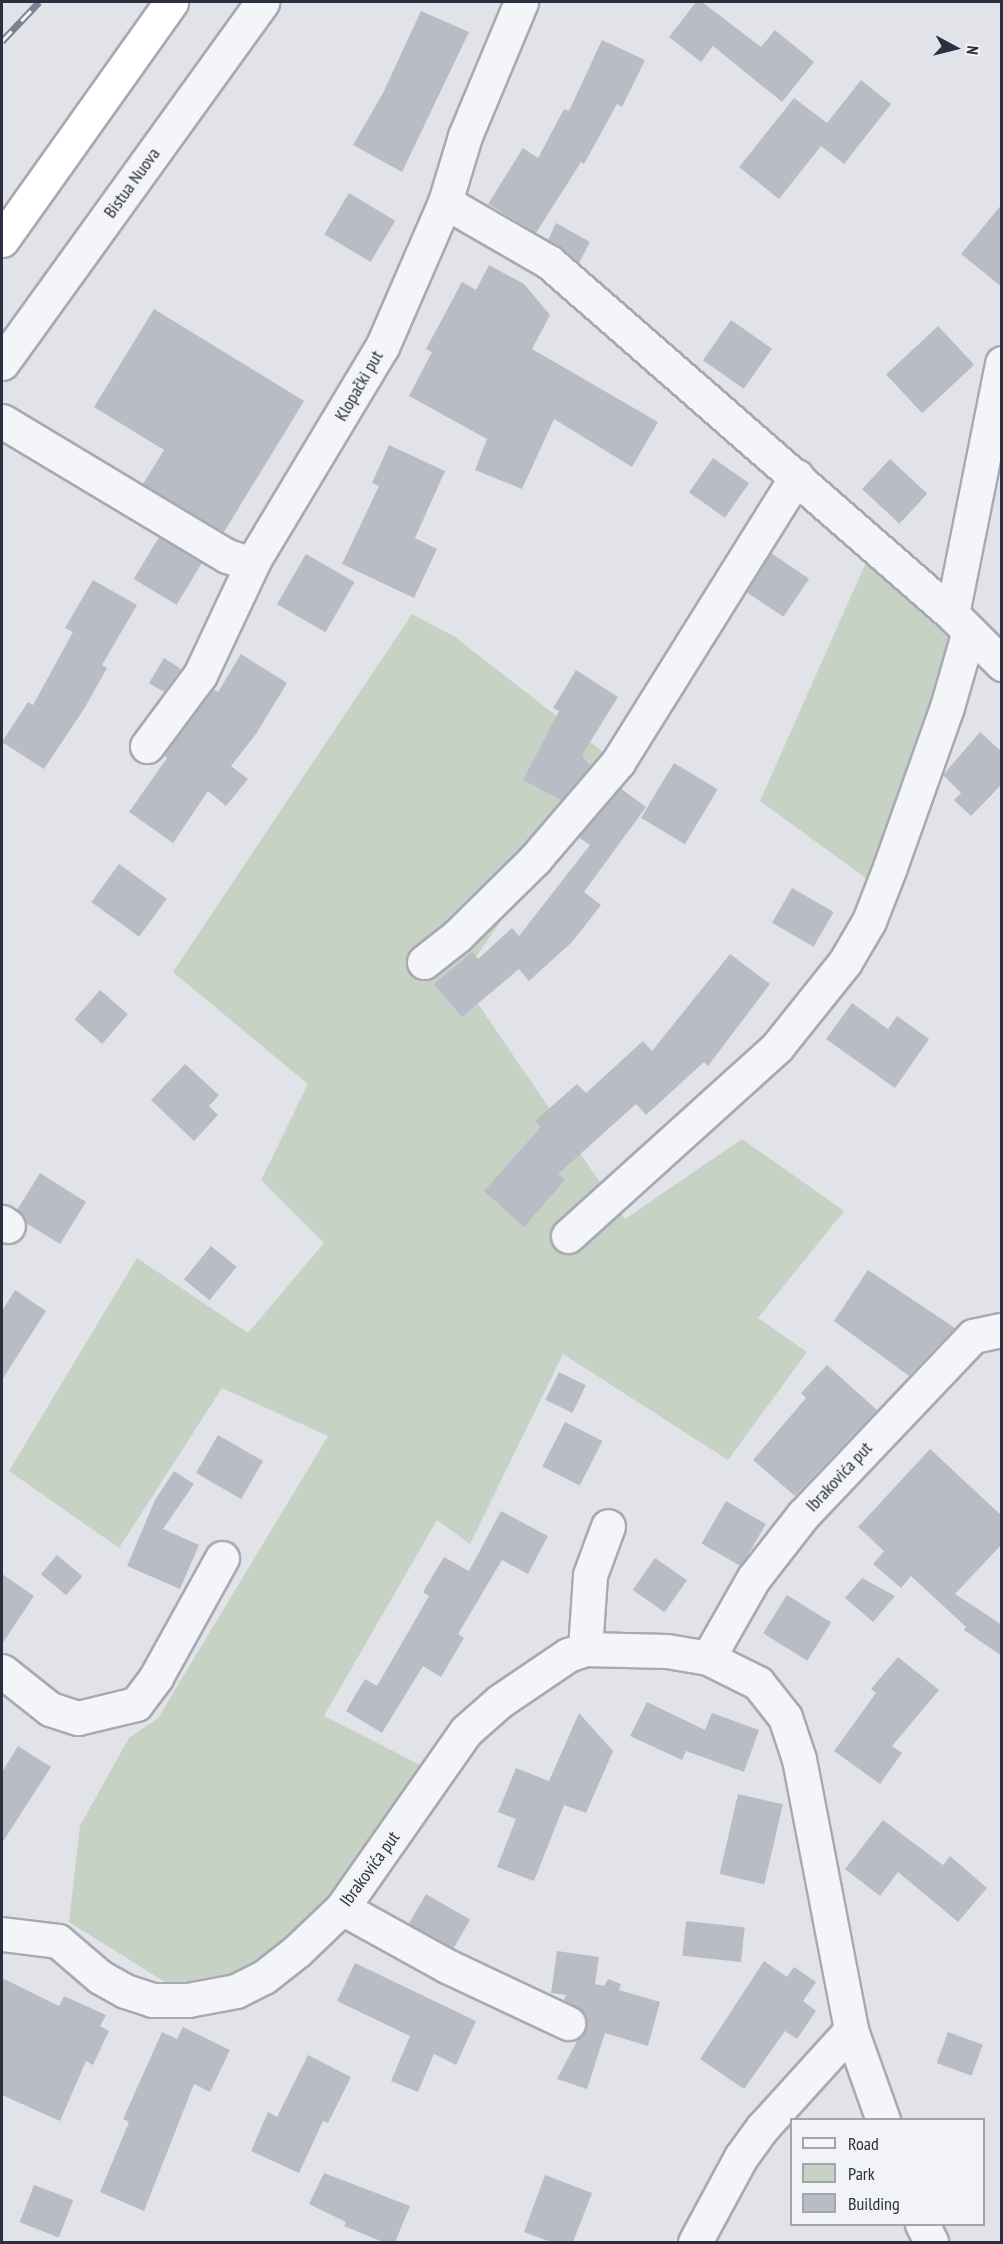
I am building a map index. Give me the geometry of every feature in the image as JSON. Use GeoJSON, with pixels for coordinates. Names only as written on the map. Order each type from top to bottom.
{"type":"FeatureCollection","features":[{"type":"Feature","properties":{"kind":"highway"},"geometry":{"type":"LineString","coordinates":[[2,240],[171,2]]}},
{"type":"Feature","properties":{"kind":"street","name":"Bistua Nuova"},"geometry":{"type":"LineString","coordinates":[[2,363],[262,2]]}},
{"type":"Feature","properties":{"kind":"street","name":"Klopački put"},"geometry":{"type":"LineString","coordinates":[[147,746],[200,675],[252,564],[382,347],[445,202],[465,136],[521,2]]}},
{"type":"Feature","properties":{"kind":"street"},"geometry":{"type":"LineString","coordinates":[[445,202],[549,262],[961,622],[1002,664]]}},
{"type":"Feature","properties":{"kind":"street"},"geometry":{"type":"LineString","coordinates":[[568,1236],[777,1047],[845,962],[869,921],[947,708],[1002,363]]}},
{"type":"Feature","properties":{"kind":"street"},"geometry":{"type":"LineString","coordinates":[[2,421],[227,556],[252,564]]}},
{"type":"Feature","properties":{"kind":"street"},"geometry":{"type":"LineString","coordinates":[[424,962],[457,936],[535,859],[618,762],[796,476]]}},
{"type":"Feature","properties":{"kind":"street","name":"Ibrakovića put"},"geometry":{"type":"LineString","coordinates":[[708,1658],[753,1579],[803,1515],[973,1336],[1002,1330]]}},
{"type":"Feature","properties":{"kind":"street"},"geometry":{"type":"LineString","coordinates":[[585,1649],[591,1575],[608,1526]]}},
{"type":"Feature","properties":{"kind":"street"},"geometry":{"type":"LineString","coordinates":[[2,1671],[50,1708],[78,1718],[136,1704],[156,1677],[222,1558]]}},
{"type":"Feature","properties":{"kind":"street","name":"Ibrakovića put"},"geometry":{"type":"LineString","coordinates":[[2,1934],[58,1941],[100,1977],[124,1991],[152,2000],[188,2000],[236,1991],[264,1977],[311,1939],[342,1908],[466,1731],[544,1670],[585,1649],[667,1651],[708,1658],[758,1683],[785,1717],[799,1759],[852,2031],[882,2118]]}},
{"type":"Feature","properties":{"kind":"street"},"geometry":{"type":"LineString","coordinates":[[342,1908],[447,1966],[568,2023]]}},
{"type":"Feature","properties":{"kind":"street"},"geometry":{"type":"LineString","coordinates":[[695,2242],[741,2157],[763,2127],[852,2031]]}},
{"type":"Feature","properties":{"kind":"street"},"geometry":{"type":"LineString","coordinates":[[923,2226],[931,2242]]}},
{"type":"Feature","properties":{"kind":"green space"},"geometry":{"type":"Polygon","coordinates":[[[871,551],[942,609],[955,645],[870,881],[760,801],[871,551]]]}},
{"type":"Feature","properties":{"kind":"green space"},"geometry":{"type":"Polygon","coordinates":[[[412,614],[455,637],[612,759],[461,979],[625,1219],[742,1139],[844,1211],[758,1318],[807,1352],[728,1460],[563,1354],[470,1544],[437,1520],[324,1716],[440,1775],[386,1844],[255,1972],[168,1984],[69,1922],[80,1826],[129,1738],[158,1718],[328,1436],[222,1388],[119,1548],[9,1471],[137,1258],[248,1333],[324,1243],[261,1180],[308,1084],[173,972],[412,614]]]}},
{"type":"Feature","properties":{"kind":"building"},"geometry":{"type":"Polygon","coordinates":[[[696,2],[702,2],[761,47],[775,30],[814,62],[782,102],[713,46],[701,62],[669,37],[696,2]]]}},
{"type":"Feature","properties":{"kind":"building"},"geometry":{"type":"Polygon","coordinates":[[[421,11],[469,32],[402,172],[353,145],[383,93],[421,11]]]}},
{"type":"Feature","properties":{"kind":"building"},"geometry":{"type":"Polygon","coordinates":[[[602,40],[645,60],[622,107],[617,104],[584,164],[581,162],[536,233],[488,204],[523,148],[538,158],[564,109],[569,111],[602,40]]]}},
{"type":"Feature","properties":{"kind":"building"},"geometry":{"type":"Polygon","coordinates":[[[861,80],[891,104],[844,164],[821,146],[779,199],[739,167],[794,98],[827,123],[861,80]]]}},
{"type":"Feature","properties":{"kind":"building"},"geometry":{"type":"Polygon","coordinates":[[[349,193],[395,221],[371,262],[324,234],[349,193]]]}},
{"type":"Feature","properties":{"kind":"building"},"geometry":{"type":"Polygon","coordinates":[[[1002,204],[1002,287],[961,254],[1002,204]]]}},
{"type":"Feature","properties":{"kind":"building"},"geometry":{"type":"Polygon","coordinates":[[[556,223],[590,242],[579,263],[548,240],[556,223]]]}},
{"type":"Feature","properties":{"kind":"building"},"geometry":{"type":"Polygon","coordinates":[[[489,265],[524,284],[550,315],[532,349],[658,422],[632,467],[554,419],[522,489],[475,470],[487,439],[409,396],[432,352],[426,349],[462,282],[476,290],[489,265]]]}},
{"type":"Feature","properties":{"kind":"building"},"geometry":{"type":"Polygon","coordinates":[[[154,309],[304,401],[224,532],[143,484],[164,450],[94,407],[154,309]]]}},
{"type":"Feature","properties":{"kind":"building"},"geometry":{"type":"Polygon","coordinates":[[[731,320],[772,349],[744,389],[703,360],[731,320]]]}},
{"type":"Feature","properties":{"kind":"building"},"geometry":{"type":"Polygon","coordinates":[[[938,326],[974,365],[922,413],[886,374],[938,326]]]}},
{"type":"Feature","properties":{"kind":"building"},"geometry":{"type":"Polygon","coordinates":[[[389,445],[445,471],[415,538],[437,549],[414,598],[342,564],[379,486],[372,483],[389,445]]]}},
{"type":"Feature","properties":{"kind":"building"},"geometry":{"type":"Polygon","coordinates":[[[713,458],[749,483],[725,518],[689,492],[713,458]]]}},
{"type":"Feature","properties":{"kind":"building"},"geometry":{"type":"Polygon","coordinates":[[[890,459],[927,494],[899,524],[862,489],[890,459]]]}},
{"type":"Feature","properties":{"kind":"building"},"geometry":{"type":"Polygon","coordinates":[[[159,537],[202,563],[177,605],[134,579],[159,537]]]}},
{"type":"Feature","properties":{"kind":"building"},"geometry":{"type":"Polygon","coordinates":[[[771,553],[809,579],[783,617],[745,591],[771,553]]]}},
{"type":"Feature","properties":{"kind":"building"},"geometry":{"type":"Polygon","coordinates":[[[306,554],[354,582],[325,632],[277,604],[306,554]]]}},
{"type":"Feature","properties":{"kind":"building"},"geometry":{"type":"Polygon","coordinates":[[[93,580],[137,605],[102,665],[107,668],[84,709],[44,769],[2,742],[28,702],[33,705],[73,632],[65,628],[93,580]]]}},
{"type":"Feature","properties":{"kind":"building"},"geometry":{"type":"Polygon","coordinates":[[[241,654],[287,683],[256,734],[231,766],[248,779],[226,806],[208,791],[173,843],[129,812],[167,758],[164,755],[213,689],[218,692],[241,654]]]}},
{"type":"Feature","properties":{"kind":"building"},"geometry":{"type":"Polygon","coordinates":[[[164,658],[181,669],[164,692],[149,683],[164,658]]]}},
{"type":"Feature","properties":{"kind":"building"},"geometry":{"type":"Polygon","coordinates":[[[576,670],[618,697],[582,755],[590,766],[561,800],[523,780],[559,711],[553,708],[576,670]]]}},
{"type":"Feature","properties":{"kind":"building"},"geometry":{"type":"Polygon","coordinates":[[[980,732],[1002,752],[1002,784],[971,816],[954,800],[961,793],[943,775],[980,732]]]}},
{"type":"Feature","properties":{"kind":"building"},"geometry":{"type":"Polygon","coordinates":[[[674,763],[718,789],[685,844],[641,818],[674,763]]]}},
{"type":"Feature","properties":{"kind":"building"},"geometry":{"type":"Polygon","coordinates":[[[620,788],[646,807],[584,892],[601,905],[572,942],[529,981],[519,969],[462,1017],[434,984],[472,952],[478,959],[512,928],[519,936],[590,845],[578,837],[620,788]]]}},
{"type":"Feature","properties":{"kind":"building"},"geometry":{"type":"Polygon","coordinates":[[[119,864],[167,899],[139,937],[91,902],[119,864]]]}},
{"type":"Feature","properties":{"kind":"building"},"geometry":{"type":"Polygon","coordinates":[[[792,888],[834,912],[814,947],[772,923],[792,888]]]}},
{"type":"Feature","properties":{"kind":"building"},"geometry":{"type":"Polygon","coordinates":[[[730,954],[770,984],[708,1066],[704,1062],[646,1115],[636,1104],[558,1174],[565,1180],[524,1227],[484,1191],[541,1127],[535,1121],[577,1084],[586,1093],[643,1041],[652,1051],[730,954]]]}},
{"type":"Feature","properties":{"kind":"building"},"geometry":{"type":"Polygon","coordinates":[[[100,990],[128,1014],[102,1044],[74,1019],[100,990]]]}},
{"type":"Feature","properties":{"kind":"building"},"geometry":{"type":"Polygon","coordinates":[[[852,1003],[888,1029],[897,1016],[929,1039],[895,1088],[826,1039],[852,1003]]]}},
{"type":"Feature","properties":{"kind":"building"},"geometry":{"type":"Polygon","coordinates":[[[185,1064],[219,1095],[209,1106],[218,1115],[194,1141],[151,1100],[185,1064]]]}},
{"type":"Feature","properties":{"kind":"building"},"geometry":{"type":"Polygon","coordinates":[[[40,1173],[86,1202],[60,1244],[26,1223],[17,1210],[40,1173]]]}},
{"type":"Feature","properties":{"kind":"building"},"geometry":{"type":"Polygon","coordinates":[[[211,1246],[237,1267],[210,1300],[184,1279],[211,1246]]]}},
{"type":"Feature","properties":{"kind":"building"},"geometry":{"type":"Polygon","coordinates":[[[868,1270],[955,1328],[909,1376],[834,1321],[868,1270]]]}},
{"type":"Feature","properties":{"kind":"building"},"geometry":{"type":"Polygon","coordinates":[[[15,1290],[46,1311],[2,1380],[2,1311],[15,1290]]]}},
{"type":"Feature","properties":{"kind":"building"},"geometry":{"type":"Polygon","coordinates":[[[827,1365],[877,1410],[795,1496],[753,1460],[806,1398],[801,1393],[827,1365]]]}},
{"type":"Feature","properties":{"kind":"building"},"geometry":{"type":"Polygon","coordinates":[[[559,1372],[586,1385],[572,1413],[545,1400],[559,1372]]]}},
{"type":"Feature","properties":{"kind":"building"},"geometry":{"type":"Polygon","coordinates":[[[565,1422],[602,1441],[580,1486],[542,1467],[565,1422]]]}},
{"type":"Feature","properties":{"kind":"building"},"geometry":{"type":"Polygon","coordinates":[[[218,1435],[263,1461],[241,1499],[196,1473],[218,1435]]]}},
{"type":"Feature","properties":{"kind":"building"},"geometry":{"type":"Polygon","coordinates":[[[930,1449],[1002,1516],[1002,1544],[955,1594],[1002,1625],[1002,1656],[964,1630],[966,1627],[911,1576],[901,1588],[873,1564],[884,1551],[858,1527],[930,1449]]]}},
{"type":"Feature","properties":{"kind":"building"},"geometry":{"type":"Polygon","coordinates":[[[174,1471],[194,1484],[163,1529],[199,1545],[180,1589],[127,1566],[155,1500],[174,1471]]]}},
{"type":"Feature","properties":{"kind":"building"},"geometry":{"type":"Polygon","coordinates":[[[726,1501],[766,1524],[741,1566],[702,1543],[726,1501]]]}},
{"type":"Feature","properties":{"kind":"building"},"geometry":{"type":"Polygon","coordinates":[[[501,1511],[548,1536],[528,1574],[502,1560],[458,1634],[464,1638],[441,1677],[423,1666],[382,1733],[346,1711],[365,1679],[377,1686],[429,1596],[423,1592],[444,1557],[469,1571],[501,1511]]]}},
{"type":"Feature","properties":{"kind":"building"},"geometry":{"type":"Polygon","coordinates":[[[57,1555],[82,1576],[66,1595],[41,1574],[57,1555]]]}},
{"type":"Feature","properties":{"kind":"building"},"geometry":{"type":"Polygon","coordinates":[[[655,1558],[687,1580],[665,1612],[633,1590],[655,1558]]]}},
{"type":"Feature","properties":{"kind":"building"},"geometry":{"type":"Polygon","coordinates":[[[2,1574],[34,1596],[2,1644],[2,1574]]]}},
{"type":"Feature","properties":{"kind":"building"},"geometry":{"type":"Polygon","coordinates":[[[862,1578],[895,1596],[873,1622],[845,1598],[862,1578]]]}},
{"type":"Feature","properties":{"kind":"building"},"geometry":{"type":"Polygon","coordinates":[[[787,1595],[831,1623],[807,1661],[763,1633],[787,1595]]]}},
{"type":"Feature","properties":{"kind":"building"},"geometry":{"type":"Polygon","coordinates":[[[898,1657],[939,1690],[892,1746],[902,1753],[880,1784],[834,1751],[876,1693],[871,1689],[898,1657]]]}},
{"type":"Feature","properties":{"kind":"building"},"geometry":{"type":"Polygon","coordinates":[[[647,1702],[705,1730],[712,1713],[759,1730],[744,1772],[686,1751],[682,1760],[630,1736],[647,1702]]]}},
{"type":"Feature","properties":{"kind":"building"},"geometry":{"type":"Polygon","coordinates":[[[579,1713],[613,1751],[586,1813],[564,1805],[534,1881],[497,1867],[516,1819],[498,1812],[516,1768],[549,1781],[579,1713]]]}},
{"type":"Feature","properties":{"kind":"building"},"geometry":{"type":"Polygon","coordinates":[[[18,1746],[51,1767],[2,1843],[2,1772],[18,1746]]]}},
{"type":"Feature","properties":{"kind":"building"},"geometry":{"type":"Polygon","coordinates":[[[738,1794],[783,1804],[764,1884],[720,1874],[738,1794]]]}},
{"type":"Feature","properties":{"kind":"building"},"geometry":{"type":"Polygon","coordinates":[[[883,1820],[943,1865],[950,1856],[987,1888],[958,1922],[898,1872],[880,1896],[845,1869],[883,1820]]]}},
{"type":"Feature","properties":{"kind":"building"},"geometry":{"type":"Polygon","coordinates":[[[426,1894],[470,1920],[453,1949],[409,1923],[426,1894]]]}},
{"type":"Feature","properties":{"kind":"building"},"geometry":{"type":"Polygon","coordinates":[[[686,1921],[745,1927],[741,1962],[682,1956],[686,1921]]]}},
{"type":"Feature","properties":{"kind":"building"},"geometry":{"type":"Polygon","coordinates":[[[557,1951],[599,1957],[595,1984],[604,1986],[608,1979],[621,1984],[619,1990],[660,2002],[648,2046],[605,2033],[587,2089],[557,2079],[587,2022],[583,2012],[564,2000],[566,1995],[551,1993],[557,1951]]]}},
{"type":"Feature","properties":{"kind":"building"},"geometry":{"type":"Polygon","coordinates":[[[764,1961],[787,1977],[794,1967],[816,1982],[803,2001],[816,2011],[797,2039],[785,2031],[744,2089],[700,2059],[764,1961]]]}},
{"type":"Feature","properties":{"kind":"building"},"geometry":{"type":"Polygon","coordinates":[[[355,1963],[476,2021],[456,2065],[434,2054],[418,2092],[391,2081],[410,2036],[337,2001],[355,1963]]]}},
{"type":"Feature","properties":{"kind":"building"},"geometry":{"type":"Polygon","coordinates":[[[2,1978],[59,2006],[64,1996],[106,2015],[100,2026],[109,2031],[93,2065],[86,2061],[60,2121],[2,2095],[2,1978]]]}},
{"type":"Feature","properties":{"kind":"building"},"geometry":{"type":"Polygon","coordinates":[[[183,2027],[230,2050],[210,2092],[194,2084],[144,2211],[100,2192],[129,2122],[123,2119],[162,2032],[177,2039],[183,2027]]]}},
{"type":"Feature","properties":{"kind":"building"},"geometry":{"type":"Polygon","coordinates":[[[948,2032],[983,2045],[971,2076],[937,2063],[948,2032]]]}},
{"type":"Feature","properties":{"kind":"building"},"geometry":{"type":"Polygon","coordinates":[[[308,2055],[351,2077],[328,2123],[323,2121],[299,2173],[251,2151],[268,2112],[277,2117],[308,2055]]]}},
{"type":"Feature","properties":{"kind":"building"},"geometry":{"type":"Polygon","coordinates":[[[324,2173],[410,2206],[395,2242],[383,2242],[344,2226],[346,2222],[309,2204],[324,2173]]]}},
{"type":"Feature","properties":{"kind":"building"},"geometry":{"type":"Polygon","coordinates":[[[545,2175],[592,2193],[573,2242],[551,2242],[524,2232],[545,2175]]]}},
{"type":"Feature","properties":{"kind":"building"},"geometry":{"type":"Polygon","coordinates":[[[34,2185],[73,2200],[59,2237],[20,2222],[34,2185]]]}},
{"type":"Feature","properties":{"kind":"railway"},"geometry":{"type":"LineString","coordinates":[[2,41],[39,2]]}}]}
